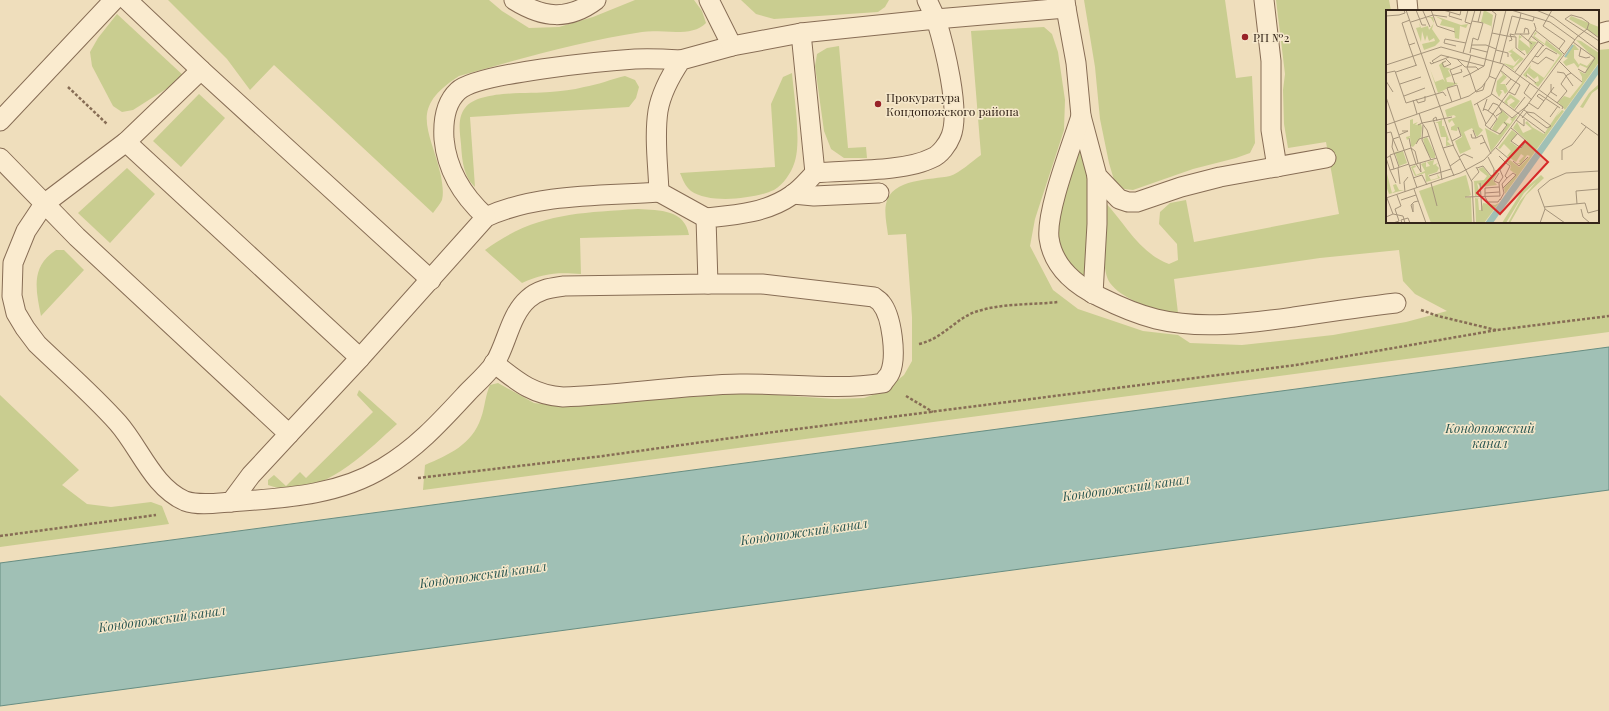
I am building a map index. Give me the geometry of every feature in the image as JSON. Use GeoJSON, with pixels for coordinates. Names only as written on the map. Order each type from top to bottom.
{"type":"FeatureCollection","features":[{"type":"Feature","properties":{"kind":"lane"},"geometry":{"type":"LineString","coordinates":[[0,121],[114,0]]}},
{"type":"Feature","properties":{"kind":"lane"},"geometry":{"type":"LineString","coordinates":[[127,0],[201,70],[431,280]]}},
{"type":"Feature","properties":{"kind":"lane"},"geometry":{"type":"LineString","coordinates":[[514,0],[537,11],[551,15],[576,13],[596,0]]}},
{"type":"Feature","properties":{"kind":"lane"},"geometry":{"type":"LineString","coordinates":[[708,0],[732,46]]}},
{"type":"Feature","properties":{"kind":"lane"},"geometry":{"type":"LineString","coordinates":[[231,502],[251,475],[360,358],[486,217],[504,209],[545,200],[659,192],[706,218],[756,211],[772,206],[793,194],[815,172],[912,165],[934,158],[944,148],[951,136],[954,123],[948,63],[936,19],[927,0]]}},
{"type":"Feature","properties":{"kind":"lane"},"geometry":{"type":"LineString","coordinates":[[1264,0],[1271,61],[1271,130],[1277,167]]}},
{"type":"Feature","properties":{"kind":"lane"},"geometry":{"type":"LineString","coordinates":[[1407,0],[1408,10]]}},
{"type":"Feature","properties":{"kind":"lane"},"geometry":{"type":"LineString","coordinates":[[486,217],[473,205],[456,180],[445,147],[443,129],[446,113],[458,90],[481,81],[542,69],[615,60],[681,60],[732,46],[801,33],[1065,4],[1076,63],[1081,116],[1097,176],[1098,224],[1093,294]]}},
{"type":"Feature","properties":{"kind":"lane"},"geometry":{"type":"LineString","coordinates":[[1599,34],[1609,31]]}},
{"type":"Feature","properties":{"kind":"lane"},"geometry":{"type":"LineString","coordinates":[[801,33],[815,172]]}},
{"type":"Feature","properties":{"kind":"lane"},"geometry":{"type":"LineString","coordinates":[[659,192],[656,128],[658,110],[663,93],[681,60]]}},
{"type":"Feature","properties":{"kind":"lane"},"geometry":{"type":"LineString","coordinates":[[201,70],[126,142],[44,204],[26,231],[13,263],[12,296],[16,313],[25,328],[38,344],[129,436],[153,472],[165,486],[186,501],[201,503],[231,502],[289,497],[341,487],[362,480],[400,457],[428,435],[494,363],[520,308],[537,292],[548,288],[762,284],[874,297],[881,303],[887,314],[893,348],[890,374],[883,383],[848,387],[738,384],[563,397],[546,396],[533,391],[494,363]]}},
{"type":"Feature","properties":{"kind":"lane"},"geometry":{"type":"LineString","coordinates":[[1081,116],[1052,208],[1049,238],[1058,265],[1078,285],[1093,294],[1136,314],[1158,320],[1205,324],[1260,321],[1396,303]]}},
{"type":"Feature","properties":{"kind":"lane"},"geometry":{"type":"LineString","coordinates":[[126,142],[360,358]]}},
{"type":"Feature","properties":{"kind":"lane"},"geometry":{"type":"LineString","coordinates":[[0,158],[77,237],[289,434]]}},
{"type":"Feature","properties":{"kind":"lane"},"geometry":{"type":"LineString","coordinates":[[1097,176],[1119,198],[1128,202],[1137,202],[1198,182],[1326,158]]}},
{"type":"Feature","properties":{"kind":"lane"},"geometry":{"type":"LineString","coordinates":[[793,194],[814,196],[879,193]]}},
{"type":"Feature","properties":{"kind":"lane"},"geometry":{"type":"LineString","coordinates":[[706,218],[708,284]]}},
{"type":"Feature","properties":{"kind":"path"},"geometry":{"type":"LineString","coordinates":[[49,69],[126,142]]}},
{"type":"Feature","properties":{"kind":"path"},"geometry":{"type":"LineString","coordinates":[[893,348],[926,343],[941,336],[975,312],[990,308],[1069,301],[1093,294]]}},
{"type":"Feature","properties":{"kind":"path"},"geometry":{"type":"LineString","coordinates":[[1396,303],[1408,304],[1438,316],[1497,330]]}},
{"type":"Feature","properties":{"kind":"path"},"geometry":{"type":"LineString","coordinates":[[417,478],[603,456],[774,432],[1296,365],[1497,330],[1609,316]]}},
{"type":"Feature","properties":{"kind":"path"},"geometry":{"type":"LineString","coordinates":[[0,536],[162,514],[186,501]]}},
{"type":"Feature","properties":{"kind":"green space"},"geometry":{"type":"Polygon","coordinates":[[[168,0],[489,0],[502,11],[529,28],[559,27],[593,17],[635,0],[694,0],[702,11],[706,23],[700,28],[685,32],[650,31],[597,40],[527,57],[459,76],[443,88],[433,99],[428,109],[428,132],[441,176],[443,191],[442,200],[433,213],[274,65],[250,90],[227,59],[168,0]]]}},
{"type":"Feature","properties":{"kind":"green space"},"geometry":{"type":"Polygon","coordinates":[[[741,0],[889,0],[885,7],[878,12],[774,19],[756,14],[741,0]]]}},
{"type":"Feature","properties":{"kind":"green space"},"geometry":{"type":"Polygon","coordinates":[[[1084,0],[1225,0],[1236,78],[1252,76],[1255,143],[1250,153],[1193,169],[1133,190],[1124,189],[1114,180],[1100,119],[1095,67],[1084,0]]]}},
{"type":"Feature","properties":{"kind":"green space"},"geometry":{"type":"Polygon","coordinates":[[[1276,0],[1389,0],[1391,10],[1386,10],[1386,223],[1599,223],[1599,50],[1609,49],[1609,332],[423,490],[425,465],[458,448],[472,435],[481,418],[490,385],[498,383],[534,403],[560,406],[747,393],[835,399],[864,398],[884,391],[904,375],[912,361],[912,317],[906,234],[888,235],[885,208],[889,195],[896,189],[913,182],[950,176],[962,170],[981,155],[971,31],[1044,27],[1052,34],[1058,52],[1065,100],[1064,130],[1035,219],[1030,246],[1053,290],[1078,309],[1143,331],[1178,335],[1190,343],[1242,345],[1333,335],[1406,322],[1447,311],[1415,294],[1403,281],[1399,250],[1320,258],[1174,279],[1178,313],[1156,310],[1140,304],[1121,293],[1110,283],[1105,267],[1104,256],[1104,201],[1133,237],[1149,253],[1169,264],[1178,260],[1177,244],[1159,224],[1160,212],[1170,203],[1186,200],[1194,242],[1339,214],[1326,142],[1288,148],[1284,124],[1283,90],[1285,74],[1276,0]]]}},
{"type":"Feature","properties":{"kind":"green space"},"geometry":{"type":"Polygon","coordinates":[[[117,14],[185,77],[133,110],[122,112],[113,106],[92,66],[90,52],[98,38],[117,14]]]}},
{"type":"Feature","properties":{"kind":"green space"},"geometry":{"type":"Polygon","coordinates":[[[839,46],[848,148],[866,147],[867,158],[844,158],[831,149],[824,131],[815,66],[817,54],[827,48],[839,46]]]}},
{"type":"Feature","properties":{"kind":"green space"},"geometry":{"type":"Polygon","coordinates":[[[792,73],[797,120],[797,144],[794,164],[789,175],[774,190],[744,198],[709,198],[691,191],[680,173],[775,167],[771,104],[783,77],[792,73]]]}},
{"type":"Feature","properties":{"kind":"green space"},"geometry":{"type":"Polygon","coordinates":[[[625,76],[635,80],[639,87],[636,98],[629,107],[470,117],[475,187],[471,183],[466,173],[463,161],[460,126],[462,112],[472,102],[481,98],[504,94],[576,89],[625,76]]]}},
{"type":"Feature","properties":{"kind":"green space"},"geometry":{"type":"Polygon","coordinates":[[[199,94],[225,118],[181,167],[153,141],[199,94]]]}},
{"type":"Feature","properties":{"kind":"green space"},"geometry":{"type":"Polygon","coordinates":[[[1079,143],[1087,175],[1090,220],[1087,281],[1065,257],[1059,241],[1057,227],[1062,198],[1079,143]]]}},
{"type":"Feature","properties":{"kind":"green space"},"geometry":{"type":"Polygon","coordinates":[[[127,168],[155,194],[110,243],[78,213],[127,168]]]}},
{"type":"Feature","properties":{"kind":"green space"},"geometry":{"type":"Polygon","coordinates":[[[638,209],[663,211],[677,216],[687,227],[689,235],[580,238],[581,274],[565,273],[544,275],[522,283],[485,250],[503,238],[522,229],[558,217],[638,209]]]}},
{"type":"Feature","properties":{"kind":"green space"},"geometry":{"type":"Polygon","coordinates":[[[56,250],[64,250],[84,270],[41,316],[37,288],[39,271],[42,264],[56,250]]]}},
{"type":"Feature","properties":{"kind":"green space"},"geometry":{"type":"Polygon","coordinates":[[[359,390],[397,424],[355,461],[322,482],[304,487],[286,489],[268,485],[268,480],[274,475],[286,486],[300,472],[306,478],[373,412],[357,395],[359,390]]]}},
{"type":"Feature","properties":{"kind":"green space"},"geometry":{"type":"Polygon","coordinates":[[[0,395],[79,470],[62,485],[87,504],[111,507],[151,502],[162,506],[169,524],[0,547],[0,395]]]}},
{"type":"Feature","properties":{"kind":"water","name":"Кондопожский канал"},"geometry":{"type":"Polygon","coordinates":[[[1609,347],[1609,490],[0,706],[0,563],[1609,347]]]}},
{"type":"Feature","properties":{"kind":"place","name":"РП №2"},"geometry":{"type":"Point","coordinates":[1245,37]}},
{"type":"Feature","properties":{"kind":"place","name":"Прокуратура Кондопожского района"},"geometry":{"type":"Point","coordinates":[878,104]}}]}
